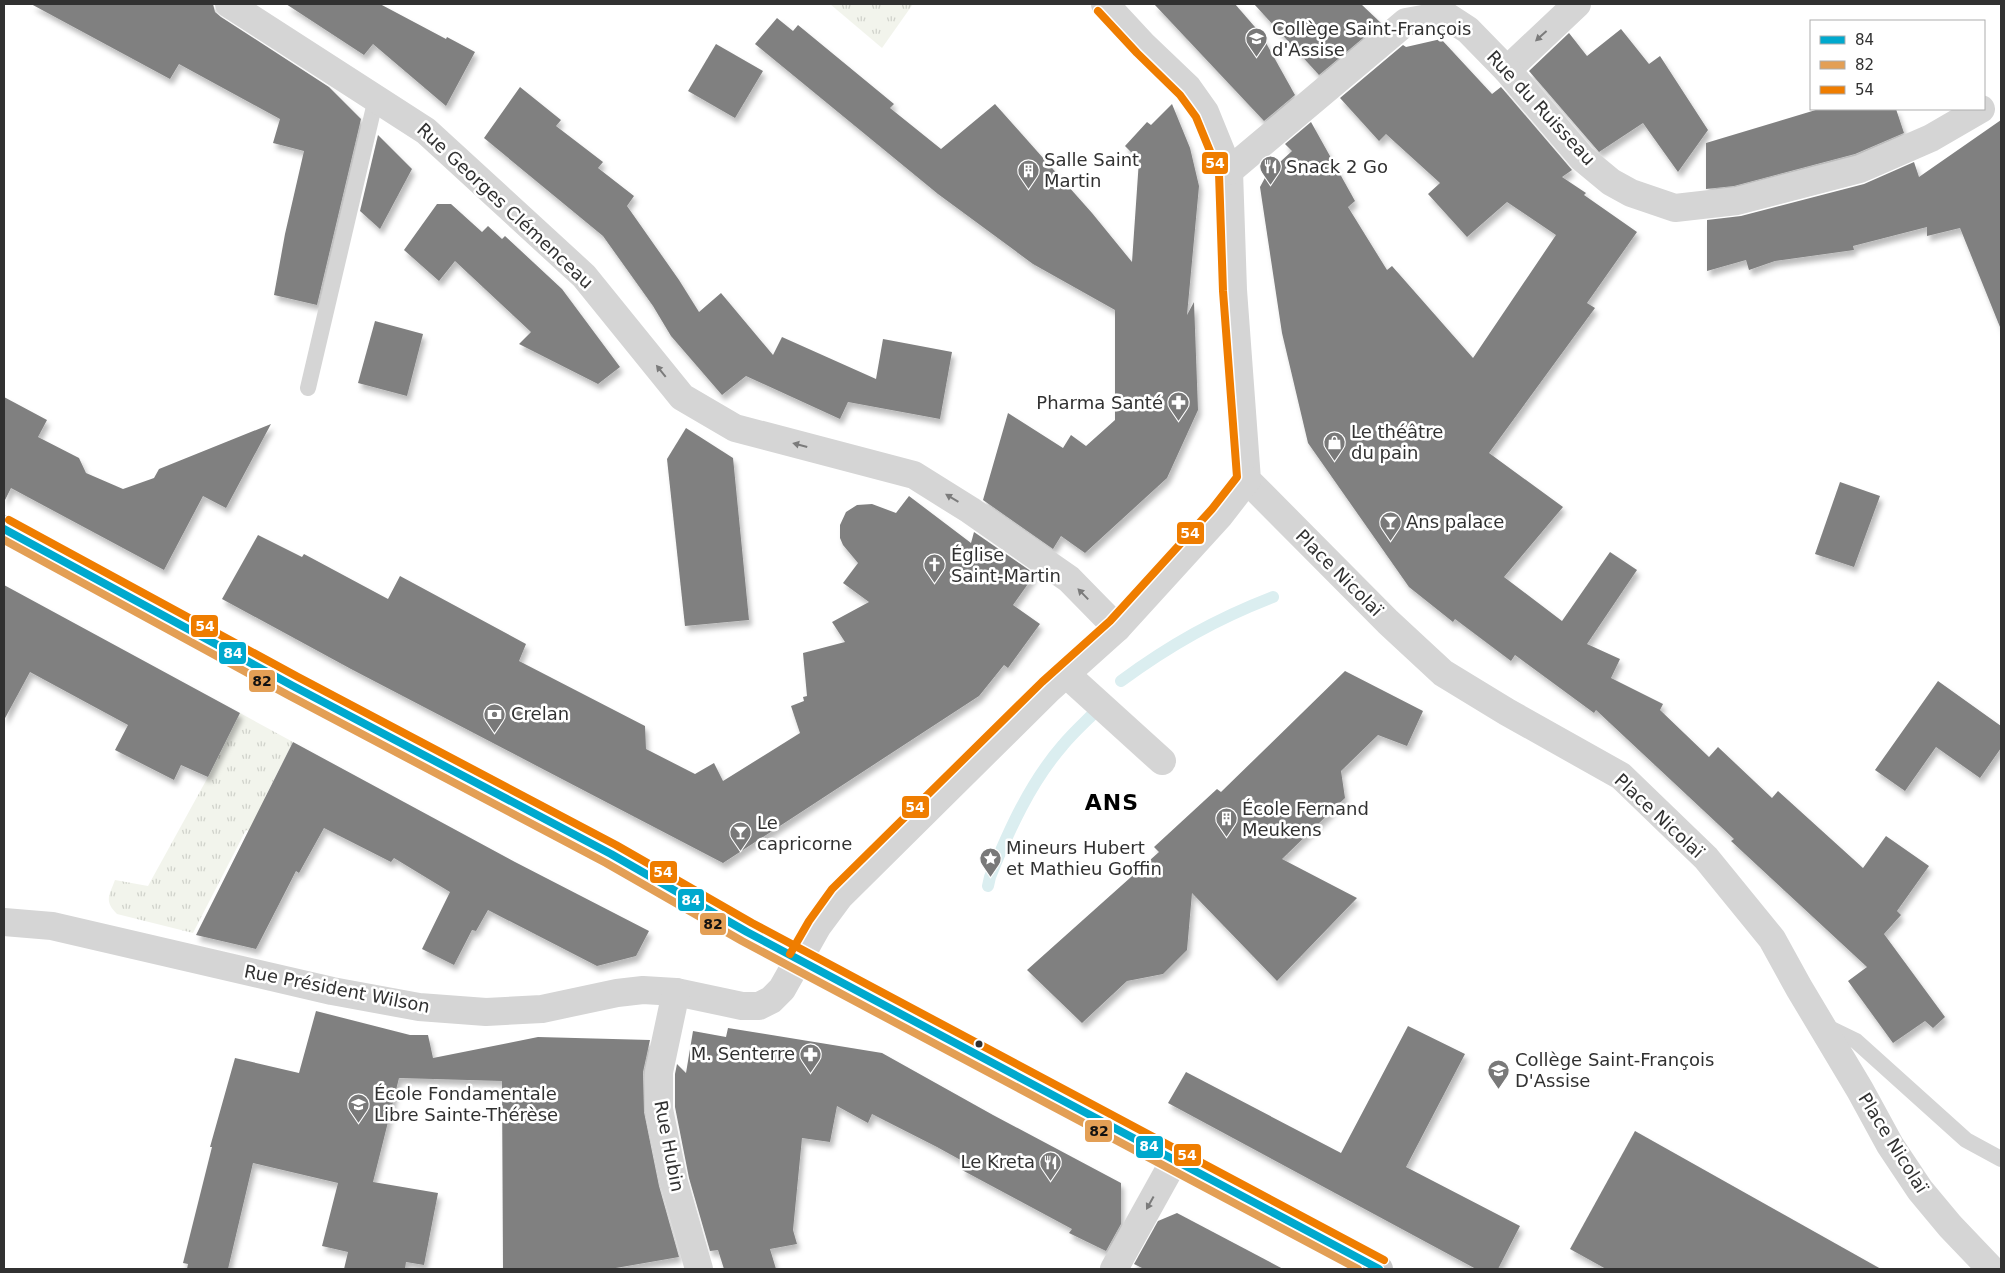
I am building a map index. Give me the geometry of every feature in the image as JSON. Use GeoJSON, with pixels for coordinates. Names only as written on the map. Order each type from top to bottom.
{"type":"FeatureCollection","features":[{"type":"Feature","properties":{"kind":"main road"},"geometry":{"type":"LineString","coordinates":[[4,529],[293,686],[612,854],[747,932],[1379,1269]]}},
{"type":"Feature","properties":{"kind":"street","name":"Rue Georges Clémenceau"},"geometry":{"type":"LineString","coordinates":[[229,4],[426,130],[584,276],[682,397],[735,428],[914,475],[970,510],[1069,579],[1117,628]]}},
{"type":"Feature","properties":{"kind":"street"},"geometry":{"type":"LineString","coordinates":[[799,959],[817,927],[840,896],[1066,674],[1117,628],[1220,515],[1247,480],[1233,290],[1229,171],[1206,112],[1188,88],[1144,46],[1105,4]]}},
{"type":"Feature","properties":{"kind":"street"},"geometry":{"type":"LineString","coordinates":[[1506,70],[1577,4]]}},
{"type":"Feature","properties":{"kind":"street","name":"Rue du Ruisseau"},"geometry":{"type":"LineString","coordinates":[[1229,171],[1406,22],[1445,14],[1468,30],[1506,70],[1582,158],[1611,182],[1631,193],[1675,208],[1737,201],[1860,169],[1931,138],[1978,110]]}},
{"type":"Feature","properties":{"kind":"street"},"geometry":{"type":"LineString","coordinates":[[1985,106],[2001,96]]}},
{"type":"Feature","properties":{"kind":"street","name":"Place Nicolaï"},"geometry":{"type":"LineString","coordinates":[[1247,480],[1388,622],[1443,673],[1507,712],[1621,776],[1706,858],[1772,939],[1890,1144],[1920,1190],[1950,1226],[1991,1269]]}},
{"type":"Feature","properties":{"kind":"street"},"geometry":{"type":"LineString","coordinates":[[1066,674],[1162,761]]}},
{"type":"Feature","properties":{"kind":"street","name":"Rue Président Wilson"},"geometry":{"type":"LineString","coordinates":[[4,922],[52,926],[340,993],[419,1007],[470,1011],[542,1009],[617,993],[643,990],[676,992],[734,1004],[759,1006],[771,1000],[782,989],[799,959]]}},
{"type":"Feature","properties":{"kind":"street","name":"Rue Hubin"},"geometry":{"type":"LineString","coordinates":[[676,992],[659,1072],[659,1110],[674,1182],[699,1269]]}},
{"type":"Feature","properties":{"kind":"street"},"geometry":{"type":"LineString","coordinates":[[1114,1269],[1174,1161]]}},
{"type":"Feature","properties":{"kind":"lane"},"geometry":{"type":"LineString","coordinates":[[308,388],[376,98]]}},
{"type":"Feature","properties":{"kind":"lane"},"geometry":{"type":"LineString","coordinates":[[1821,1024],[1856,1041],[1966,1140],[2001,1159]]}},
{"type":"Feature","properties":{"kind":"green space"},"geometry":{"type":"Polygon","coordinates":[[[830,4],[913,4],[882,48],[830,4]]]}},
{"type":"Feature","properties":{"kind":"green space"},"geometry":{"type":"Polygon","coordinates":[[[240,713],[293,742],[265,797],[271,841],[246,830],[193,933],[117,914],[109,902],[115,880],[148,886],[208,777],[240,713]]]}},
{"type":"Feature","properties":{"kind":"building"},"geometry":{"type":"Polygon","coordinates":[[[31,4],[213,4],[215,12],[221,17],[329,87],[361,119],[317,305],[274,295],[285,234],[304,151],[273,143],[280,119],[179,64],[170,79],[31,4]]]}},
{"type":"Feature","properties":{"kind":"building"},"geometry":{"type":"Polygon","coordinates":[[[286,4],[380,4],[475,52],[446,106],[373,44],[364,55],[286,4]]]}},
{"type":"Feature","properties":{"kind":"building"},"geometry":{"type":"Polygon","coordinates":[[[1154,4],[1235,4],[1261,34],[1295,95],[1264,121],[1154,4]]]}},
{"type":"Feature","properties":{"kind":"building"},"geometry":{"type":"Polygon","coordinates":[[[1254,4],[1361,4],[1381,23],[1319,75],[1254,4]]]}},
{"type":"Feature","properties":{"kind":"building"},"geometry":{"type":"Polygon","coordinates":[[[777,18],[793,31],[798,25],[894,104],[890,108],[941,149],[995,104],[1092,213],[1132,262],[1139,160],[1125,146],[1147,122],[1151,125],[1172,104],[1190,148],[1199,186],[1187,315],[1194,302],[1198,410],[1167,478],[1085,553],[1061,536],[1053,549],[983,500],[1008,413],[1063,448],[1071,435],[1086,446],[1115,420],[1115,310],[1033,264],[938,194],[755,44],[777,18]]]}},
{"type":"Feature","properties":{"kind":"building"},"geometry":{"type":"Polygon","coordinates":[[[1621,29],[1649,64],[1660,56],[1708,130],[1678,172],[1643,123],[1599,152],[1529,71],[1569,33],[1587,56],[1621,29]]]}},
{"type":"Feature","properties":{"kind":"building"},"geometry":{"type":"Polygon","coordinates":[[[1441,39],[1492,94],[1501,87],[1572,170],[1562,177],[1586,193],[1584,195],[1637,232],[1587,303],[1595,308],[1489,453],[1563,507],[1504,577],[1562,621],[1610,552],[1637,570],[1587,644],[1620,659],[1611,678],[1663,704],[1660,710],[1709,757],[1718,747],[1772,798],[1778,791],[1863,868],[1886,836],[1929,866],[1897,911],[1901,915],[1884,934],[1945,1017],[1933,1028],[1925,1021],[1893,1043],[1848,981],[1867,967],[1731,841],[1734,839],[1596,710],[1594,713],[1515,655],[1511,661],[1455,619],[1453,622],[1409,587],[1308,443],[1282,333],[1260,187],[1267,174],[1292,151],[1285,144],[1311,122],[1355,201],[1348,207],[1387,270],[1392,266],[1473,358],[1556,235],[1507,202],[1467,237],[1428,194],[1440,183],[1386,134],[1379,141],[1340,98],[1403,45],[1406,47],[1441,39]]]}},
{"type":"Feature","properties":{"kind":"building"},"geometry":{"type":"Polygon","coordinates":[[[716,44],[763,71],[735,118],[688,91],[716,44]]]}},
{"type":"Feature","properties":{"kind":"building"},"geometry":{"type":"Polygon","coordinates":[[[520,87],[561,120],[556,126],[603,162],[598,168],[634,196],[627,206],[699,312],[721,293],[773,355],[782,337],[876,379],[883,339],[952,352],[940,419],[848,402],[840,419],[746,376],[722,395],[671,336],[653,306],[603,236],[484,138],[520,87]]]}},
{"type":"Feature","properties":{"kind":"building"},"geometry":{"type":"Polygon","coordinates":[[[1816,110],[1896,110],[1904,133],[1855,154],[1734,186],[1706,189],[1706,143],[1816,110]]]}},
{"type":"Feature","properties":{"kind":"building"},"geometry":{"type":"Polygon","coordinates":[[[2001,120],[2001,327],[1960,228],[1927,236],[1927,227],[1853,246],[1854,250],[1775,261],[1749,270],[1746,260],[1707,271],[1707,220],[1741,216],[1864,184],[1914,162],[1919,177],[2001,120]]]}},
{"type":"Feature","properties":{"kind":"building"},"geometry":{"type":"Polygon","coordinates":[[[378,135],[412,169],[380,229],[360,211],[378,135]]]}},
{"type":"Feature","properties":{"kind":"building"},"geometry":{"type":"Polygon","coordinates":[[[437,204],[451,204],[482,232],[488,226],[502,239],[505,236],[562,289],[620,367],[598,384],[519,344],[531,332],[455,261],[439,281],[404,250],[437,204]]]}},
{"type":"Feature","properties":{"kind":"building"},"geometry":{"type":"Polygon","coordinates":[[[375,321],[423,334],[407,396],[358,383],[375,321]]]}},
{"type":"Feature","properties":{"kind":"building"},"geometry":{"type":"Polygon","coordinates":[[[4,397],[47,420],[38,437],[79,458],[86,473],[123,489],[154,478],[159,469],[271,424],[226,508],[203,496],[164,570],[11,488],[4,502],[4,397]]]}},
{"type":"Feature","properties":{"kind":"building"},"geometry":{"type":"Polygon","coordinates":[[[686,428],[733,458],[749,620],[685,626],[667,459],[686,428]]]}},
{"type":"Feature","properties":{"kind":"building"},"geometry":{"type":"Polygon","coordinates":[[[1840,482],[1880,496],[1854,567],[1815,554],[1840,482]]]}},
{"type":"Feature","properties":{"kind":"building"},"geometry":{"type":"Polygon","coordinates":[[[909,496],[971,543],[974,532],[1035,574],[1013,605],[1040,624],[1008,668],[1004,665],[979,696],[723,863],[351,669],[222,599],[258,535],[302,557],[304,554],[388,599],[400,576],[526,644],[519,661],[645,726],[646,749],[695,774],[714,763],[723,781],[800,733],[791,706],[804,701],[803,697],[807,696],[803,653],[845,642],[832,622],[869,602],[843,583],[858,563],[843,545],[840,538],[840,525],[846,512],[857,505],[872,504],[896,513],[909,496]]]}},
{"type":"Feature","properties":{"kind":"building"},"geometry":{"type":"Polygon","coordinates":[[[4,585],[240,713],[208,777],[181,765],[174,780],[115,750],[128,725],[30,672],[4,720],[4,585]]]}},
{"type":"Feature","properties":{"kind":"building","name":"École Fernand Meukens"},"geometry":{"type":"Polygon","coordinates":[[[1345,671],[1423,711],[1407,746],[1378,735],[1341,771],[1345,798],[1282,859],[1357,898],[1277,981],[1192,893],[1187,950],[1163,974],[1127,981],[1082,1023],[1027,970],[1159,852],[1154,847],[1217,789],[1221,792],[1345,671]]]}},
{"type":"Feature","properties":{"kind":"building"},"geometry":{"type":"Polygon","coordinates":[[[1938,681],[2001,726],[2001,748],[1980,778],[1936,747],[1905,791],[1875,770],[1938,681]]]}},
{"type":"Feature","properties":{"kind":"building"},"geometry":{"type":"Polygon","coordinates":[[[293,742],[515,862],[649,931],[636,956],[597,966],[488,910],[476,931],[472,930],[454,965],[422,949],[450,892],[394,858],[391,862],[324,828],[299,873],[296,871],[256,949],[196,935],[293,742]]]}},
{"type":"Feature","properties":{"kind":"building"},"geometry":{"type":"Polygon","coordinates":[[[316,1011],[410,1035],[428,1035],[433,1058],[538,1037],[650,1040],[643,1072],[644,1112],[659,1186],[679,1257],[610,1269],[503,1269],[502,1081],[399,1078],[373,1182],[438,1193],[424,1265],[406,1262],[405,1269],[344,1269],[348,1252],[322,1246],[338,1183],[253,1163],[228,1269],[187,1269],[188,1264],[183,1263],[212,1147],[210,1147],[235,1058],[299,1073],[316,1011]]]}},
{"type":"Feature","properties":{"kind":"building"},"geometry":{"type":"Polygon","coordinates":[[[1408,1026],[1465,1054],[1406,1167],[1520,1226],[1498,1269],[1476,1269],[1168,1103],[1186,1072],[1341,1153],[1408,1026]]]}},
{"type":"Feature","properties":{"kind":"building"},"geometry":{"type":"Polygon","coordinates":[[[728,1028],[882,1053],[1121,1183],[1121,1224],[1106,1251],[1069,1233],[1072,1229],[962,1170],[966,1163],[937,1147],[872,1114],[868,1123],[837,1106],[830,1142],[802,1138],[793,1230],[797,1244],[770,1249],[776,1269],[724,1269],[718,1250],[710,1251],[689,1178],[675,1107],[675,1074],[677,1064],[686,1073],[693,1031],[726,1037],[728,1028]]]}},
{"type":"Feature","properties":{"kind":"building"},"geometry":{"type":"Polygon","coordinates":[[[1635,1131],[1881,1269],[1606,1269],[1570,1249],[1635,1131]]]}},
{"type":"Feature","properties":{"kind":"building"},"geometry":{"type":"Polygon","coordinates":[[[1177,1213],[1283,1269],[1144,1269],[1134,1264],[1158,1221],[1177,1213]]]}},
{"type":"Feature","properties":{"kind":"waterway"},"geometry":{"type":"LineString","coordinates":[[1121,681],[1157,656],[1194,634],[1232,614],[1273,597]]}},
{"type":"Feature","properties":{"kind":"waterway"},"geometry":{"type":"LineString","coordinates":[[988,886],[1005,842],[1030,791],[1063,745],[1093,714]]}},
{"type":"Feature","properties":{"kind":"transit line","name":"54"},"geometry":{"type":"LineString","coordinates":[[790,954],[809,921],[832,889],[1042,682],[1110,621],[1212,509],[1237,477],[1223,291],[1219,173],[1196,117],[1180,95],[1098,11]]}},
{"type":"Feature","properties":{"kind":"transit line","name":"54"},"geometry":{"type":"LineString","coordinates":[[9,520],[298,677],[616,845],[752,923],[1384,1260]]}},
{"type":"Feature","properties":{"kind":"transit line","name":"84"},"geometry":{"type":"LineString","coordinates":[[4,529],[293,686],[611,854],[747,932],[1379,1269]]}},
{"type":"Feature","properties":{"kind":"transit line","name":"82"},"geometry":{"type":"LineString","coordinates":[[4,540],[288,695],[606,863],[742,941],[1358,1269]]}},
{"type":"Feature","properties":{"kind":"place","name":"Collège Saint-François d'Assise"},"geometry":{"type":"Point","coordinates":[1256,58]}},
{"type":"Feature","properties":{"kind":"place","name":"Snack 2 Go"},"geometry":{"type":"Point","coordinates":[1270,186]}},
{"type":"Feature","properties":{"kind":"place","name":"Salle Saint Martin"},"geometry":{"type":"Point","coordinates":[1028,189]}},
{"type":"Feature","properties":{"kind":"place","name":"Pharma Santé"},"geometry":{"type":"Point","coordinates":[1179,422]}},
{"type":"Feature","properties":{"kind":"place","name":"Le théâtre du pain"},"geometry":{"type":"Point","coordinates":[1335,461]}},
{"type":"Feature","properties":{"kind":"place","name":"Ans palace"},"geometry":{"type":"Point","coordinates":[1390,541]}},
{"type":"Feature","properties":{"kind":"place","name":"Église Saint-Martin"},"geometry":{"type":"Point","coordinates":[935,584]}},
{"type":"Feature","properties":{"kind":"place","name":"Crelan"},"geometry":{"type":"Point","coordinates":[495,733]}},
{"type":"Feature","properties":{"kind":"place","name":"École Fernand Meukens"},"geometry":{"type":"Point","coordinates":[1226,838]}},
{"type":"Feature","properties":{"kind":"place","name":"Le capricorne"},"geometry":{"type":"Point","coordinates":[741,852]}},
{"type":"Feature","properties":{"kind":"place","name":"Mineurs Hubert et Mathieu Goffin"},"geometry":{"type":"Point","coordinates":[990,877]}},
{"type":"Feature","properties":{"kind":"place","name":"M. Senterre"},"geometry":{"type":"Point","coordinates":[811,1073]}},
{"type":"Feature","properties":{"kind":"place","name":"Collège Saint-François D'Assise"},"geometry":{"type":"Point","coordinates":[1499,1089]}},
{"type":"Feature","properties":{"kind":"place","name":"École Fondamentale Libre Sainte-Thérèse"},"geometry":{"type":"Point","coordinates":[358,1123]}},
{"type":"Feature","properties":{"kind":"place","name":"Le Kreta"},"geometry":{"type":"Point","coordinates":[1051,1181]}},
{"type":"Feature","properties":{"kind":"district","name":"ANS"},"geometry":{"type":"Point","coordinates":[1112,802]}}]}
